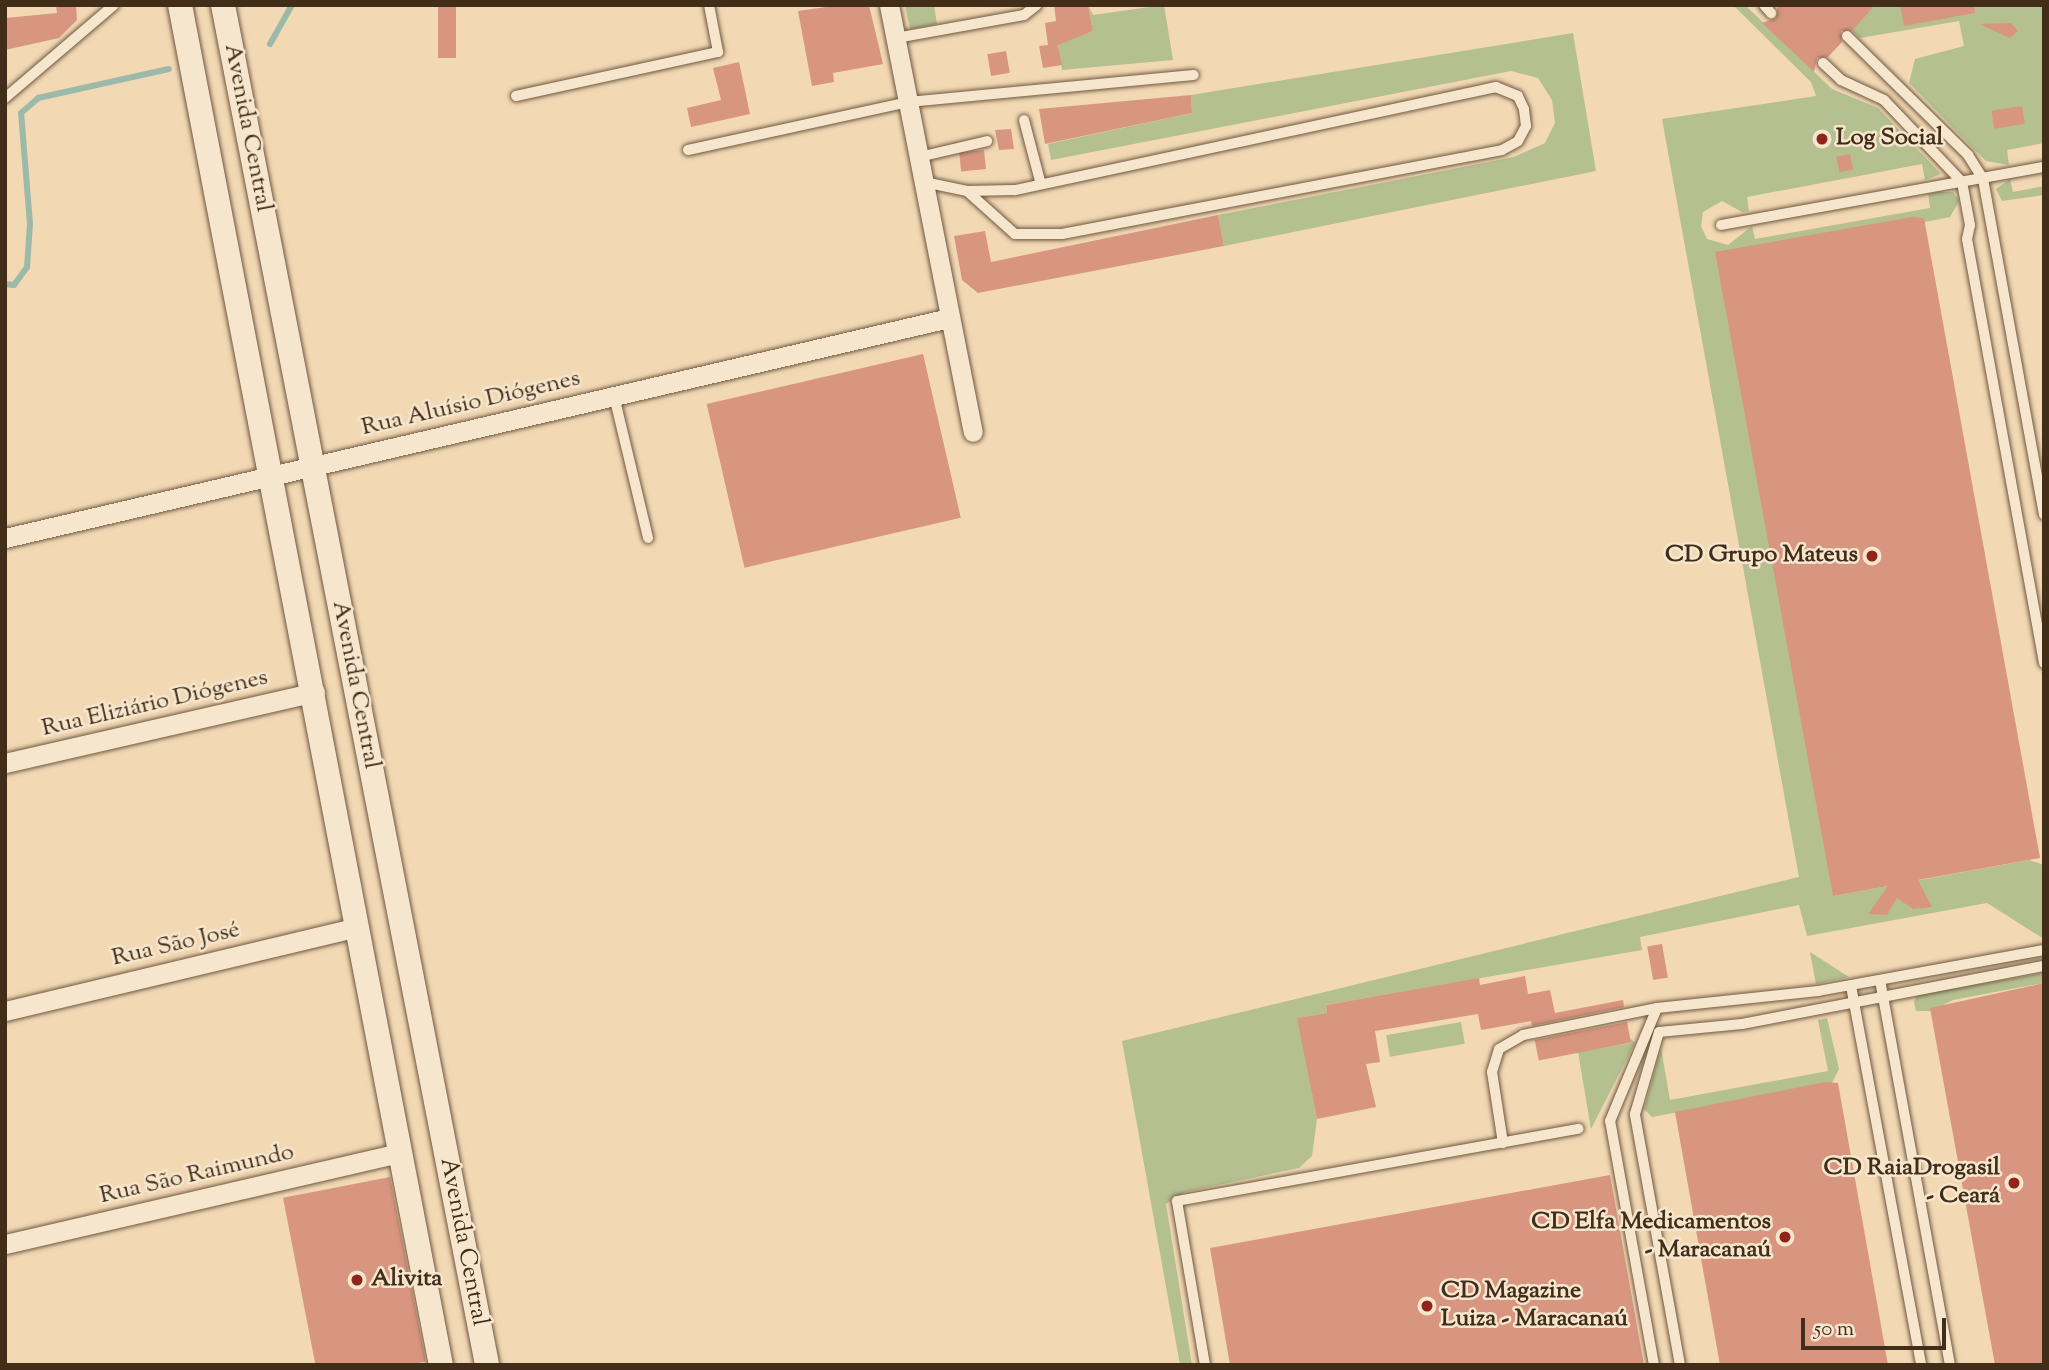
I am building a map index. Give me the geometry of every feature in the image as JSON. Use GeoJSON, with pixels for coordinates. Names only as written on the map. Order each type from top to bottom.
{"type":"FeatureCollection","features":[{"type":"Feature","properties":{"kind":"street","name":"Avenida Central"},"geometry":{"type":"LineString","coordinates":[[180,5],[267,477],[315,692],[441,1365]]}},
{"type":"Feature","properties":{"kind":"street","name":"Avenida Central"},"geometry":{"type":"LineString","coordinates":[[223,5],[487,1365]]}},
{"type":"Feature","properties":{"kind":"street"},"geometry":{"type":"LineString","coordinates":[[889,5],[972,432]]}},
{"type":"Feature","properties":{"kind":"street","name":"Rua Aluísio Diógenes"},"geometry":{"type":"LineString","coordinates":[[5,538],[949,318]]}},
{"type":"Feature","properties":{"kind":"street","name":"Rua Eliziário Diógenes"},"geometry":{"type":"LineString","coordinates":[[5,763],[315,692]]}},
{"type":"Feature","properties":{"kind":"street","name":"Rua São José"},"geometry":{"type":"LineString","coordinates":[[5,1011],[358,927]]}},
{"type":"Feature","properties":{"kind":"street","name":"Rua São Raimundo"},"geometry":{"type":"LineString","coordinates":[[5,1244],[400,1153]]}},
{"type":"Feature","properties":{"kind":"lane"},"geometry":{"type":"LineString","coordinates":[[5,98],[114,5]]}},
{"type":"Feature","properties":{"kind":"lane"},"geometry":{"type":"LineString","coordinates":[[516,96],[719,52],[709,5]]}},
{"type":"Feature","properties":{"kind":"lane"},"geometry":{"type":"LineString","coordinates":[[896,38],[1024,15],[1037,5]]}},
{"type":"Feature","properties":{"kind":"lane"},"geometry":{"type":"LineString","coordinates":[[1847,36],[1968,155],[1983,179],[2044,515]]}},
{"type":"Feature","properties":{"kind":"lane"},"geometry":{"type":"LineString","coordinates":[[1823,63],[1841,80],[1884,100],[1962,183],[1970,225],[1967,239],[2044,663]]}},
{"type":"Feature","properties":{"kind":"lane"},"geometry":{"type":"LineString","coordinates":[[688,150],[908,102],[1194,75]]}},
{"type":"Feature","properties":{"kind":"lane"},"geometry":{"type":"LineString","coordinates":[[923,182],[967,191],[1014,190],[1040,181],[1496,88],[1518,96],[1527,126],[1518,141],[1502,150],[1062,234],[1015,234],[967,191]]}},
{"type":"Feature","properties":{"kind":"lane"},"geometry":{"type":"LineString","coordinates":[[1024,120],[1040,181]]}},
{"type":"Feature","properties":{"kind":"lane"},"geometry":{"type":"LineString","coordinates":[[919,158],[987,141]]}},
{"type":"Feature","properties":{"kind":"lane"},"geometry":{"type":"LineString","coordinates":[[1721,225],[2044,167]]}},
{"type":"Feature","properties":{"kind":"lane"},"geometry":{"type":"LineString","coordinates":[[614,396],[648,538]]}},
{"type":"Feature","properties":{"kind":"lane"},"geometry":{"type":"LineString","coordinates":[[1503,1143],[1492,1072],[1499,1049],[1523,1035],[1657,1008],[1851,986],[2044,950]]}},
{"type":"Feature","properties":{"kind":"lane"},"geometry":{"type":"LineString","coordinates":[[1680,1365],[1635,1114],[1658,1032],[1742,1024],[2044,966]]}},
{"type":"Feature","properties":{"kind":"lane"},"geometry":{"type":"LineString","coordinates":[[1880,980],[1950,1365]]}},
{"type":"Feature","properties":{"kind":"lane"},"geometry":{"type":"LineString","coordinates":[[1851,986],[1921,1365]]}},
{"type":"Feature","properties":{"kind":"lane"},"geometry":{"type":"LineString","coordinates":[[1654,1365],[1610,1121],[1657,1008]]}},
{"type":"Feature","properties":{"kind":"lane"},"geometry":{"type":"LineString","coordinates":[[1205,1365],[1177,1201],[1578,1129]]}},
{"type":"Feature","properties":{"kind":"green space"},"geometry":{"type":"Polygon","coordinates":[[[905,5],[934,5],[937,24],[910,29],[905,5]]]}},
{"type":"Feature","properties":{"kind":"green space"},"geometry":{"type":"Polygon","coordinates":[[[1088,5],[1093,15],[1164,5],[1173,60],[1062,70],[1058,43],[1093,31],[1088,5]]]}},
{"type":"Feature","properties":{"kind":"green space"},"geometry":{"type":"Polygon","coordinates":[[[1733,5],[1745,5],[1832,89],[1878,108],[1941,174],[1925,180],[1922,164],[1747,197],[1749,211],[1742,212],[1722,201],[1703,212],[1701,226],[1707,239],[1728,245],[1752,226],[1755,239],[1930,208],[1928,194],[1937,192],[1953,192],[1959,201],[1950,217],[1925,222],[1833,896],[2029,860],[2044,865],[2044,939],[1987,903],[1807,936],[1799,905],[1640,937],[1642,950],[1326,1005],[1327,1013],[1298,1018],[1317,1119],[1312,1156],[1299,1168],[1185,1192],[1166,1204],[1192,1365],[1180,1365],[1122,1041],[1799,877],[1662,119],[1816,96],[1811,82],[1733,5]]]}},
{"type":"Feature","properties":{"kind":"green space"},"geometry":{"type":"Polygon","coordinates":[[[1873,5],[2044,5],[2044,143],[2007,150],[2009,165],[1986,161],[1909,83],[1915,59],[1964,46],[1959,21],[1860,38],[1852,31],[1873,5]]]}},
{"type":"Feature","properties":{"kind":"green space"},"geometry":{"type":"Polygon","coordinates":[[[1573,33],[1596,171],[1224,246],[1218,215],[1514,157],[1545,143],[1555,123],[1552,100],[1538,78],[1511,71],[1051,160],[1048,144],[1192,113],[1191,95],[1573,33]]]}},
{"type":"Feature","properties":{"kind":"green space"},"geometry":{"type":"Polygon","coordinates":[[[2010,179],[2013,192],[2044,186],[2044,195],[2002,201],[1996,189],[2010,179]]]}},
{"type":"Feature","properties":{"kind":"green space"},"geometry":{"type":"Polygon","coordinates":[[[1810,952],[1849,977],[1816,984],[1810,952]]]}},
{"type":"Feature","properties":{"kind":"green space"},"geometry":{"type":"Polygon","coordinates":[[[2044,973],[2044,983],[1953,1000],[1931,1011],[1916,1011],[1914,1002],[1917,995],[2044,973]]]}},
{"type":"Feature","properties":{"kind":"green space"},"geometry":{"type":"Polygon","coordinates":[[[1827,1018],[1839,1069],[1832,1083],[1652,1117],[1644,1109],[1661,1048],[1670,1100],[1828,1071],[1818,1020],[1827,1018]]]}},
{"type":"Feature","properties":{"kind":"green space"},"geometry":{"type":"Polygon","coordinates":[[[1461,1022],[1465,1044],[1390,1057],[1386,1035],[1461,1022]]]}},
{"type":"Feature","properties":{"kind":"green space"},"geometry":{"type":"Polygon","coordinates":[[[1630,1038],[1635,1043],[1591,1129],[1578,1052],[1631,1043],[1630,1038]]]}},
{"type":"Feature","properties":{"kind":"building"},"geometry":{"type":"Polygon","coordinates":[[[56,5],[76,5],[77,20],[59,38],[5,50],[5,18],[57,13],[56,5]]]}},
{"type":"Feature","properties":{"kind":"building"},"geometry":{"type":"Polygon","coordinates":[[[438,5],[456,5],[456,58],[438,58],[438,5]]]}},
{"type":"Feature","properties":{"kind":"building"},"geometry":{"type":"Polygon","coordinates":[[[840,5],[869,5],[883,64],[833,73],[834,82],[812,86],[798,11],[840,5]]]}},
{"type":"Feature","properties":{"kind":"building"},"geometry":{"type":"Polygon","coordinates":[[[1054,5],[1088,5],[1093,31],[1058,45],[1062,65],[1043,68],[1039,46],[1048,45],[1045,23],[1056,21],[1054,5]]]}},
{"type":"Feature","properties":{"kind":"building"},"geometry":{"type":"Polygon","coordinates":[[[1778,5],[1875,5],[1852,31],[1841,31],[1842,42],[1828,57],[1817,58],[1814,72],[1762,23],[1776,18],[1778,5]]]}},
{"type":"Feature","properties":{"kind":"building"},"geometry":{"type":"Polygon","coordinates":[[[1900,5],[1974,5],[1975,13],[1904,26],[1900,5]]]}},
{"type":"Feature","properties":{"kind":"building"},"geometry":{"type":"Polygon","coordinates":[[[2011,23],[2018,31],[2010,38],[1979,24],[2011,23]]]}},
{"type":"Feature","properties":{"kind":"building"},"geometry":{"type":"Polygon","coordinates":[[[1006,51],[1010,73],[991,76],[987,54],[1006,51]]]}},
{"type":"Feature","properties":{"kind":"building"},"geometry":{"type":"Polygon","coordinates":[[[739,62],[750,114],[691,127],[687,108],[721,100],[713,68],[739,62]]]}},
{"type":"Feature","properties":{"kind":"building"},"geometry":{"type":"Polygon","coordinates":[[[1191,95],[1192,113],[1045,144],[1039,109],[1191,95]]]}},
{"type":"Feature","properties":{"kind":"building"},"geometry":{"type":"Polygon","coordinates":[[[2022,106],[2025,124],[1994,129],[1991,111],[2022,106]]]}},
{"type":"Feature","properties":{"kind":"building"},"geometry":{"type":"Polygon","coordinates":[[[1011,129],[1014,149],[999,150],[995,130],[1011,129]]]}},
{"type":"Feature","properties":{"kind":"building"},"geometry":{"type":"Polygon","coordinates":[[[984,150],[986,169],[961,172],[959,153],[984,150]]]}},
{"type":"Feature","properties":{"kind":"building"},"geometry":{"type":"Polygon","coordinates":[[[1850,154],[1853,170],[1839,172],[1836,157],[1850,154]]]}},
{"type":"Feature","properties":{"kind":"building"},"geometry":{"type":"Polygon","coordinates":[[[1218,215],[1224,246],[978,293],[962,280],[954,236],[985,231],[991,262],[1218,215]]]}},
{"type":"Feature","properties":{"kind":"building","name":"CD Grupo Mateus"},"geometry":{"type":"Polygon","coordinates":[[[1912,217],[1924,218],[2040,858],[1918,880],[1932,907],[1913,909],[1897,898],[1887,915],[1868,914],[1888,886],[1833,896],[1715,252],[1912,217]]]}},
{"type":"Feature","properties":{"kind":"building"},"geometry":{"type":"Polygon","coordinates":[[[923,354],[961,518],[744,568],[707,404],[923,354]]]}},
{"type":"Feature","properties":{"kind":"building"},"geometry":{"type":"Polygon","coordinates":[[[1662,944],[1668,977],[1653,980],[1647,947],[1662,944]]]}},
{"type":"Feature","properties":{"kind":"building"},"geometry":{"type":"Polygon","coordinates":[[[1525,976],[1528,994],[1550,990],[1555,1013],[1623,1000],[1624,1007],[1532,1026],[1531,1021],[1481,1030],[1478,1014],[1375,1031],[1380,1062],[1366,1064],[1376,1107],[1317,1119],[1297,1018],[1327,1013],[1326,1005],[1479,978],[1480,985],[1525,976]]]}},
{"type":"Feature","properties":{"kind":"building","name":"CD RaiaDrogasil - Ceará"},"geometry":{"type":"Polygon","coordinates":[[[2044,983],[2044,1365],[1995,1365],[1930,1008],[2044,983]]]}},
{"type":"Feature","properties":{"kind":"building"},"geometry":{"type":"Polygon","coordinates":[[[1627,1022],[1631,1043],[1539,1061],[1535,1040],[1627,1022]]]}},
{"type":"Feature","properties":{"kind":"building","name":"CD Elfa Medicamentos - Maracanaú"},"geometry":{"type":"Polygon","coordinates":[[[1825,1082],[1838,1083],[1888,1365],[1720,1365],[1675,1112],[1825,1082]]]}},
{"type":"Feature","properties":{"kind":"building","name":"CD Magazine Luiza - Maracanaú"},"geometry":{"type":"Polygon","coordinates":[[[1610,1175],[1644,1365],[1230,1365],[1210,1248],[1610,1175]]]}},
{"type":"Feature","properties":{"kind":"building","name":"Alivita"},"geometry":{"type":"Polygon","coordinates":[[[390,1177],[426,1362],[408,1365],[316,1365],[283,1198],[390,1177]]]}},
{"type":"Feature","properties":{"kind":"waterway"},"geometry":{"type":"LineString","coordinates":[[270,44],[292,5]]}},
{"type":"Feature","properties":{"kind":"waterway"},"geometry":{"type":"LineString","coordinates":[[5,284],[14,285],[27,267],[30,224],[21,113],[38,98],[169,69]]}},
{"type":"Feature","properties":{"kind":"place","name":"Log Social"},"geometry":{"type":"Point","coordinates":[1822,139]}},
{"type":"Feature","properties":{"kind":"place","name":"CD Grupo Mateus"},"geometry":{"type":"Point","coordinates":[1872,556]}},
{"type":"Feature","properties":{"kind":"place","name":"CD RaiaDrogasil - Ceará"},"geometry":{"type":"Point","coordinates":[2014,1183]}},
{"type":"Feature","properties":{"kind":"place","name":"CD Elfa Medicamentos - Maracanaú"},"geometry":{"type":"Point","coordinates":[1785,1237]}},
{"type":"Feature","properties":{"kind":"place","name":"Alivita"},"geometry":{"type":"Point","coordinates":[357,1280]}},
{"type":"Feature","properties":{"kind":"place","name":"CD Magazine Luiza - Maracanaú"},"geometry":{"type":"Point","coordinates":[1427,1306]}}]}
